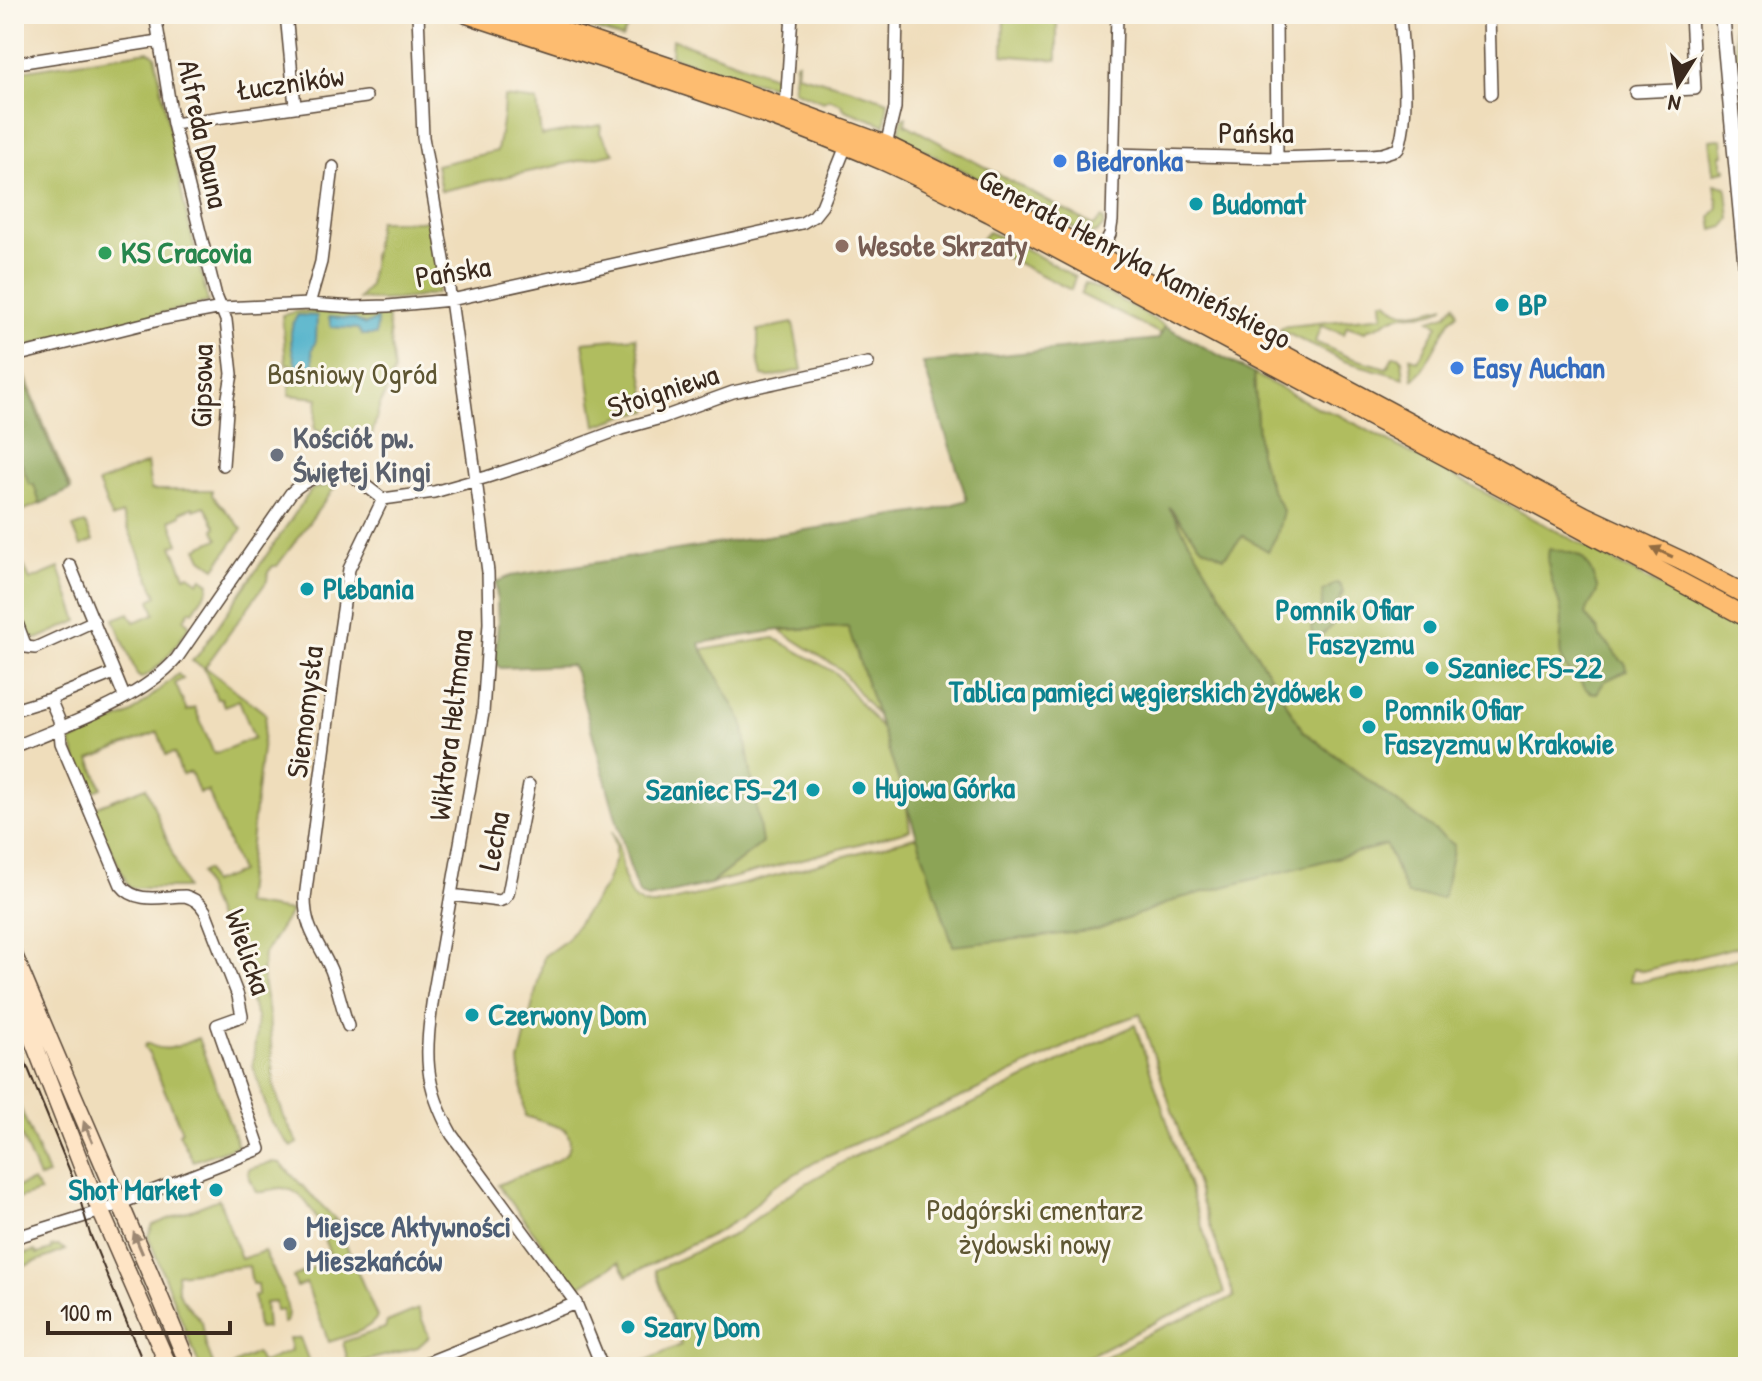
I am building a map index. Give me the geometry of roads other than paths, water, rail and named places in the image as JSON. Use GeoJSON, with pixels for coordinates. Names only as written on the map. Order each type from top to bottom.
{"type":"FeatureCollection","features":[{"type":"Feature","properties":{"kind":"main road","name":"Generała Henryka Kamieńskiego"},"geometry":{"type":"LineString","coordinates":[[467,14],[712,95],[910,173],[1748,618]]}},
{"type":"Feature","properties":{"kind":"main road","name":"Generała Henryka Kamieńskiego"},"geometry":{"type":"LineString","coordinates":[[511,14],[786,107],[886,145],[1585,516],[1742,589]]}},
{"type":"Feature","properties":{"kind":"main road"},"geometry":{"type":"LineString","coordinates":[[14,955],[189,1367]]}},
{"type":"Feature","properties":{"kind":"main road"},"geometry":{"type":"LineString","coordinates":[[14,992],[101,1211],[169,1367]]}},
{"type":"Feature","properties":{"kind":"street","name":"Alfreda Dauna"},"geometry":{"type":"LineString","coordinates":[[155,14],[173,124],[216,296],[222,308]]}},
{"type":"Feature","properties":{"kind":"street"},"geometry":{"type":"LineString","coordinates":[[286,14],[295,106]]}},
{"type":"Feature","properties":{"kind":"street","name":"Wiktora Heltmana"},"geometry":{"type":"LineString","coordinates":[[418,14],[423,137],[451,300],[476,480],[488,572],[489,623],[483,713],[429,1023],[428,1072],[431,1090],[452,1135],[576,1303],[602,1367]]}},
{"type":"Feature","properties":{"kind":"street"},"geometry":{"type":"LineString","coordinates":[[786,107],[792,14]]}},
{"type":"Feature","properties":{"kind":"street"},"geometry":{"type":"LineString","coordinates":[[886,145],[895,108],[897,14]]}},
{"type":"Feature","properties":{"kind":"street"},"geometry":{"type":"LineString","coordinates":[[1099,256],[1110,234],[1112,221],[1117,14]]}},
{"type":"Feature","properties":{"kind":"street"},"geometry":{"type":"LineString","coordinates":[[1276,14],[1277,158]]}},
{"type":"Feature","properties":{"kind":"street","name":"Pańska"},"geometry":{"type":"LineString","coordinates":[[1113,154],[1277,158],[1382,154],[1398,149],[1403,136],[1405,110],[1400,14]]}},
{"type":"Feature","properties":{"kind":"street"},"geometry":{"type":"LineString","coordinates":[[1489,14],[1491,94]]}},
{"type":"Feature","properties":{"kind":"street"},"geometry":{"type":"LineString","coordinates":[[1635,92],[1695,89],[1691,14]]}},
{"type":"Feature","properties":{"kind":"street"},"geometry":{"type":"LineString","coordinates":[[1722,14],[1748,290]]}},
{"type":"Feature","properties":{"kind":"street"},"geometry":{"type":"LineString","coordinates":[[14,56],[17,61],[24,62],[158,41]]}},
{"type":"Feature","properties":{"kind":"street","name":"Łuczników"},"geometry":{"type":"LineString","coordinates":[[173,124],[366,97]]}},
{"type":"Feature","properties":{"kind":"street","name":"Pańska"},"geometry":{"type":"LineString","coordinates":[[19,355],[163,319],[222,308],[309,304],[388,306],[451,300],[802,223],[814,216],[822,206],[846,146]]}},
{"type":"Feature","properties":{"kind":"street"},"geometry":{"type":"LineString","coordinates":[[309,304],[321,262],[333,167]]}},
{"type":"Feature","properties":{"kind":"street","name":"Gipsowa"},"geometry":{"type":"LineString","coordinates":[[222,308],[232,374],[223,465]]}},
{"type":"Feature","properties":{"kind":"street","name":"Stoigniewa"},"geometry":{"type":"LineString","coordinates":[[476,480],[733,392],[868,363]]}},
{"type":"Feature","properties":{"kind":"street"},"geometry":{"type":"LineString","coordinates":[[14,747],[124,696],[166,670],[299,484],[348,472],[383,499],[434,492],[476,480]]}},
{"type":"Feature","properties":{"kind":"street","name":"Siemomysła"},"geometry":{"type":"LineString","coordinates":[[348,1026],[331,970],[309,929],[305,898],[349,569],[383,499]]}},
{"type":"Feature","properties":{"kind":"street"},"geometry":{"type":"LineString","coordinates":[[70,565],[124,696]]}},
{"type":"Feature","properties":{"kind":"street"},"geometry":{"type":"LineString","coordinates":[[14,615],[26,647],[35,648],[94,621]]}},
{"type":"Feature","properties":{"kind":"street"},"geometry":{"type":"LineString","coordinates":[[14,710],[114,673]]}},
{"type":"Feature","properties":{"kind":"street","name":"Wielicka"},"geometry":{"type":"LineString","coordinates":[[50,699],[60,728],[61,743],[121,885],[132,895],[141,897],[185,896],[197,901],[205,911],[238,996],[242,1016],[217,1025],[260,1149],[120,1203]]}},
{"type":"Feature","properties":{"kind":"street","name":"Lecha"},"geometry":{"type":"LineString","coordinates":[[451,895],[499,901],[508,894],[529,785]]}},
{"type":"Feature","properties":{"kind":"street"},"geometry":{"type":"LineString","coordinates":[[14,1238],[120,1203]]}},
{"type":"Feature","properties":{"kind":"street"},"geometry":{"type":"LineString","coordinates":[[416,1367],[440,1362],[576,1303]]}},
{"type":"Feature","properties":{"kind":"water"},"geometry":{"type":"Polygon","coordinates":[[[298,315],[317,316],[316,340],[312,350],[314,371],[299,376],[291,336],[298,315]]]}},
{"type":"Feature","properties":{"kind":"water"},"geometry":{"type":"Polygon","coordinates":[[[329,317],[354,319],[365,325],[377,319],[376,335],[362,335],[358,329],[331,327],[329,317]]]}},
{"type":"Feature","properties":{"kind":"tram line"},"geometry":{"type":"LineString","coordinates":[[14,1034],[76,1186],[90,1234],[145,1367]]}},
{"type":"Feature","properties":{"kind":"place","name":"Biedronka"},"geometry":{"type":"Point","coordinates":[1060,161]}},
{"type":"Feature","properties":{"kind":"place","name":"Budomat"},"geometry":{"type":"Point","coordinates":[1196,204]}},
{"type":"Feature","properties":{"kind":"place","name":"Wesołe Skrzaty"},"geometry":{"type":"Point","coordinates":[842,246]}},
{"type":"Feature","properties":{"kind":"place","name":"KS Cracovia"},"geometry":{"type":"Point","coordinates":[105,253]}},
{"type":"Feature","properties":{"kind":"place","name":"BP"},"geometry":{"type":"Point","coordinates":[1502,305]}},
{"type":"Feature","properties":{"kind":"place","name":"Easy Auchan"},"geometry":{"type":"Point","coordinates":[1457,368]}},
{"type":"Feature","properties":{"kind":"place","name":"Kościół pw. Świętej Kingi"},"geometry":{"type":"Point","coordinates":[277,455]}},
{"type":"Feature","properties":{"kind":"place","name":"Plebania"},"geometry":{"type":"Point","coordinates":[307,589]}},
{"type":"Feature","properties":{"kind":"place","name":"Pomnik Ofiar Faszyzmu"},"geometry":{"type":"Point","coordinates":[1430,627]}},
{"type":"Feature","properties":{"kind":"place","name":"Szaniec FS-22"},"geometry":{"type":"Point","coordinates":[1432,668]}},
{"type":"Feature","properties":{"kind":"place","name":"Tablica pamięci węgierskich żydówek"},"geometry":{"type":"Point","coordinates":[1356,692]}},
{"type":"Feature","properties":{"kind":"place","name":"Pomnik Ofiar Faszyzmu w Krakowie"},"geometry":{"type":"Point","coordinates":[1369,727]}},
{"type":"Feature","properties":{"kind":"place","name":"Hujowa Górka"},"geometry":{"type":"Point","coordinates":[859,788]}},
{"type":"Feature","properties":{"kind":"place","name":"Szaniec FS-21"},"geometry":{"type":"Point","coordinates":[813,790]}},
{"type":"Feature","properties":{"kind":"place","name":"Czerwony Dom"},"geometry":{"type":"Point","coordinates":[472,1015]}},
{"type":"Feature","properties":{"kind":"place","name":"Shot Market"},"geometry":{"type":"Point","coordinates":[216,1190]}},
{"type":"Feature","properties":{"kind":"place","name":"Miejsce Aktywności Mieszkańców"},"geometry":{"type":"Point","coordinates":[290,1244]}},
{"type":"Feature","properties":{"kind":"place","name":"Szary Dom"},"geometry":{"type":"Point","coordinates":[628,1327]}},
{"type":"Feature","properties":{"kind":"park label","name":"Baśniowy Ogród"},"geometry":{"type":"Point","coordinates":[352,374]}},
{"type":"Feature","properties":{"kind":"park label","name":"Podgórski cmentarz żydowski nowy"},"geometry":{"type":"Point","coordinates":[1035,1227]}}]}
